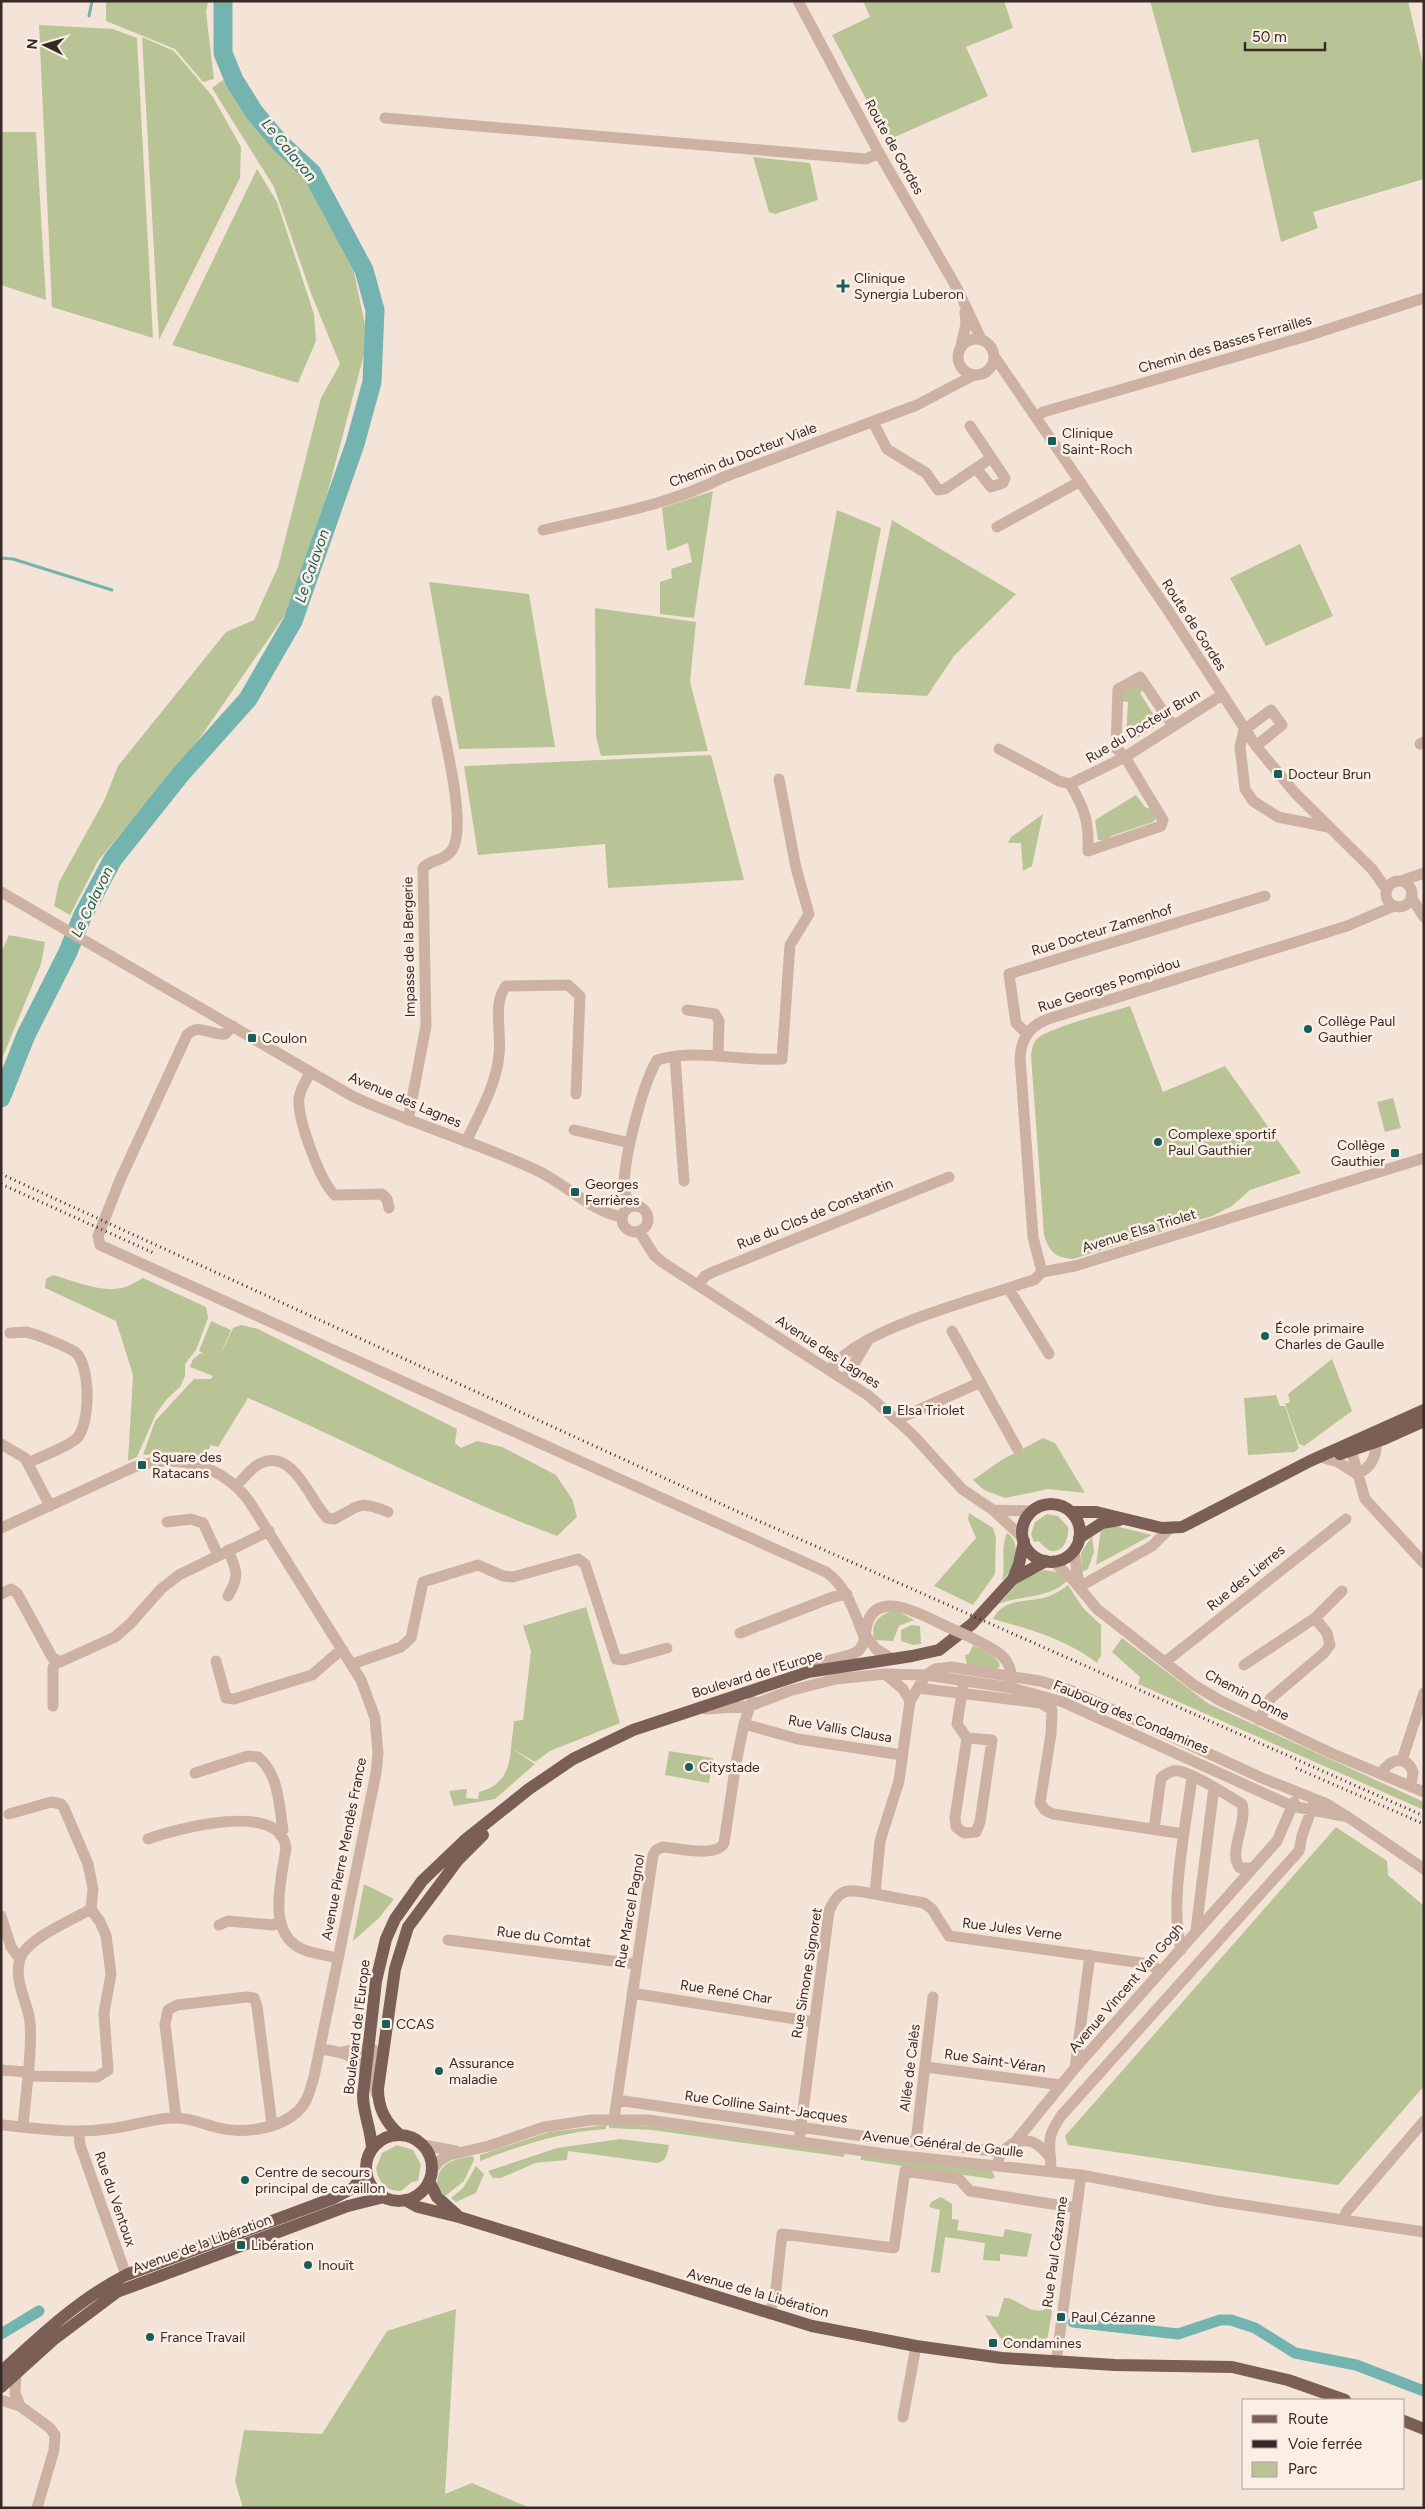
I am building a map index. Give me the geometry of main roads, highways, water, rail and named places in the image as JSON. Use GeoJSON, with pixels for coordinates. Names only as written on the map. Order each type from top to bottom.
{"type":"FeatureCollection","features":[{"type":"Feature","properties":{"kind":"main road"},"geometry":{"type":"LineString","coordinates":[[1376,1436],[1424,1410]]}},
{"type":"Feature","properties":{"kind":"main road"},"geometry":{"type":"LineString","coordinates":[[1128,1520],[1102,1523],[1077,1544],[1065,1558],[1050,1561],[1030,1552],[1023,1540],[1023,1526],[1032,1511],[1052,1504],[1071,1512],[1096,1512],[1169,1529],[1187,1525],[1310,1460],[1424,1420]]}},
{"type":"Feature","properties":{"kind":"main road"},"geometry":{"type":"LineString","coordinates":[[1310,1460],[1324,1458],[1353,1444]]}},
{"type":"Feature","properties":{"kind":"main road"},"geometry":{"type":"LineString","coordinates":[[1071,1512],[1078,1521],[1077,1544]]}},
{"type":"Feature","properties":{"kind":"main road","name":"Boulevard de l'Europe"},"geometry":{"type":"LineString","coordinates":[[372,2148],[370,2127],[363,2106],[367,2048],[380,1960],[386,1939],[402,1907],[422,1881],[447,1856],[551,1773],[601,1744],[632,1730],[808,1672],[939,1650],[972,1624],[1013,1579],[1019,1564],[1023,1540]]}},
{"type":"Feature","properties":{"kind":"main road","name":"Boulevard de l'Europe"},"geometry":{"type":"LineString","coordinates":[[1013,1579],[1050,1561]]}},
{"type":"Feature","properties":{"kind":"main road","name":"Boulevard de l'Europe"},"geometry":{"type":"LineString","coordinates":[[400,2134],[384,2116],[378,2097],[378,2080],[395,1969],[410,1923],[458,1860],[529,1789]]}},
{"type":"Feature","properties":{"kind":"main road"},"geometry":{"type":"LineString","coordinates":[[400,2134],[423,2145],[431,2161],[430,2175],[419,2193],[405,2200],[394,2200],[384,2197],[372,2187],[366,2172],[367,2159],[372,2148],[384,2138],[400,2134]]}},
{"type":"Feature","properties":{"kind":"main road","name":"Avenue de la Libération"},"geometry":{"type":"LineString","coordinates":[[1,2372],[74,2308],[105,2286],[126,2275],[334,2198],[353,2188],[366,2172]]}},
{"type":"Feature","properties":{"kind":"main road","name":"Avenue de la Libération"},"geometry":{"type":"LineString","coordinates":[[430,2175],[437,2197],[459,2217]]}},
{"type":"Feature","properties":{"kind":"main road","name":"Avenue de la Libération"},"geometry":{"type":"LineString","coordinates":[[1,2387],[53,2340],[117,2292],[348,2206],[384,2197]]}},
{"type":"Feature","properties":{"kind":"main road","name":"Avenue de la Libération"},"geometry":{"type":"LineString","coordinates":[[405,2200],[418,2207],[459,2217],[812,2326],[974,2355],[1056,2363],[1232,2367],[1288,2380],[1342,2399]]}},
{"type":"Feature","properties":{"kind":"main road"},"geometry":{"type":"LineString","coordinates":[[1405,2422],[1424,2429]]}},
{"type":"Feature","properties":{"kind":"waterway"},"geometry":{"type":"LineString","coordinates":[[89,16],[92,1]]}},
{"type":"Feature","properties":{"kind":"waterway","name":"Le Calavon"},"geometry":{"type":"LineString","coordinates":[[1,1098],[26,1035],[68,952],[82,917],[113,859],[180,775],[248,699],[293,621],[355,444],[372,382],[375,310],[364,270],[312,173],[280,143],[254,112],[234,80],[223,53],[223,1]]}},
{"type":"Feature","properties":{"kind":"waterway"},"geometry":{"type":"LineString","coordinates":[[1,558],[13,559],[112,590]]}},
{"type":"Feature","properties":{"kind":"waterway"},"geometry":{"type":"LineString","coordinates":[[1,2334],[39,2311]]}},
{"type":"Feature","properties":{"kind":"waterway"},"geometry":{"type":"LineString","coordinates":[[1073,2322],[1178,2334],[1220,2320],[1231,2320],[1255,2328],[1295,2353],[1356,2365],[1424,2391]]}},
{"type":"Feature","properties":{"kind":"railway"},"geometry":{"type":"LineString","coordinates":[[1,1174],[743,1514],[1424,1816]]}},
{"type":"Feature","properties":{"kind":"railway"},"geometry":{"type":"LineString","coordinates":[[1,1184],[156,1254]]}},
{"type":"Feature","properties":{"kind":"railway"},"geometry":{"type":"LineString","coordinates":[[1296,1768],[1424,1824]]}},
{"type":"Feature","properties":{"kind":"place","name":"Clinique Synergia Luberon"},"geometry":{"type":"Point","coordinates":[843,286]}},
{"type":"Feature","properties":{"kind":"place","name":"Clinique Saint-Roch"},"geometry":{"type":"Point","coordinates":[1052,441]}},
{"type":"Feature","properties":{"kind":"place","name":"Docteur Brun"},"geometry":{"type":"Point","coordinates":[1278,774]}},
{"type":"Feature","properties":{"kind":"place","name":"Collège Paul Gauthier"},"geometry":{"type":"Point","coordinates":[1308,1029]}},
{"type":"Feature","properties":{"kind":"place","name":"Coulon"},"geometry":{"type":"Point","coordinates":[252,1038]}},
{"type":"Feature","properties":{"kind":"place","name":"Complexe sportif Paul Gauthier"},"geometry":{"type":"Point","coordinates":[1158,1142]}},
{"type":"Feature","properties":{"kind":"place","name":"Collège Gauthier"},"geometry":{"type":"Point","coordinates":[1395,1153]}},
{"type":"Feature","properties":{"kind":"place","name":"Georges Ferrières"},"geometry":{"type":"Point","coordinates":[575,1192]}},
{"type":"Feature","properties":{"kind":"place","name":"École primaire Charles de Gaulle"},"geometry":{"type":"Point","coordinates":[1265,1336]}},
{"type":"Feature","properties":{"kind":"place","name":"Elsa Triolet"},"geometry":{"type":"Point","coordinates":[887,1410]}},
{"type":"Feature","properties":{"kind":"place","name":"Square des Ratacans"},"geometry":{"type":"Point","coordinates":[142,1465]}},
{"type":"Feature","properties":{"kind":"place","name":"Citystade"},"geometry":{"type":"Point","coordinates":[689,1767]}},
{"type":"Feature","properties":{"kind":"place","name":"CCAS"},"geometry":{"type":"Point","coordinates":[386,2024]}},
{"type":"Feature","properties":{"kind":"place","name":"Assurance maladie"},"geometry":{"type":"Point","coordinates":[439,2071]}},
{"type":"Feature","properties":{"kind":"place","name":"Centre de secours principal de cavaillon"},"geometry":{"type":"Point","coordinates":[245,2180]}},
{"type":"Feature","properties":{"kind":"place","name":"Libération"},"geometry":{"type":"Point","coordinates":[241,2245]}},
{"type":"Feature","properties":{"kind":"place","name":"Inouït"},"geometry":{"type":"Point","coordinates":[308,2265]}},
{"type":"Feature","properties":{"kind":"place","name":"Paul Cézanne"},"geometry":{"type":"Point","coordinates":[1061,2317]}},
{"type":"Feature","properties":{"kind":"place","name":"France Travail"},"geometry":{"type":"Point","coordinates":[150,2337]}},
{"type":"Feature","properties":{"kind":"place","name":"Condamines"},"geometry":{"type":"Point","coordinates":[993,2343]}}]}
